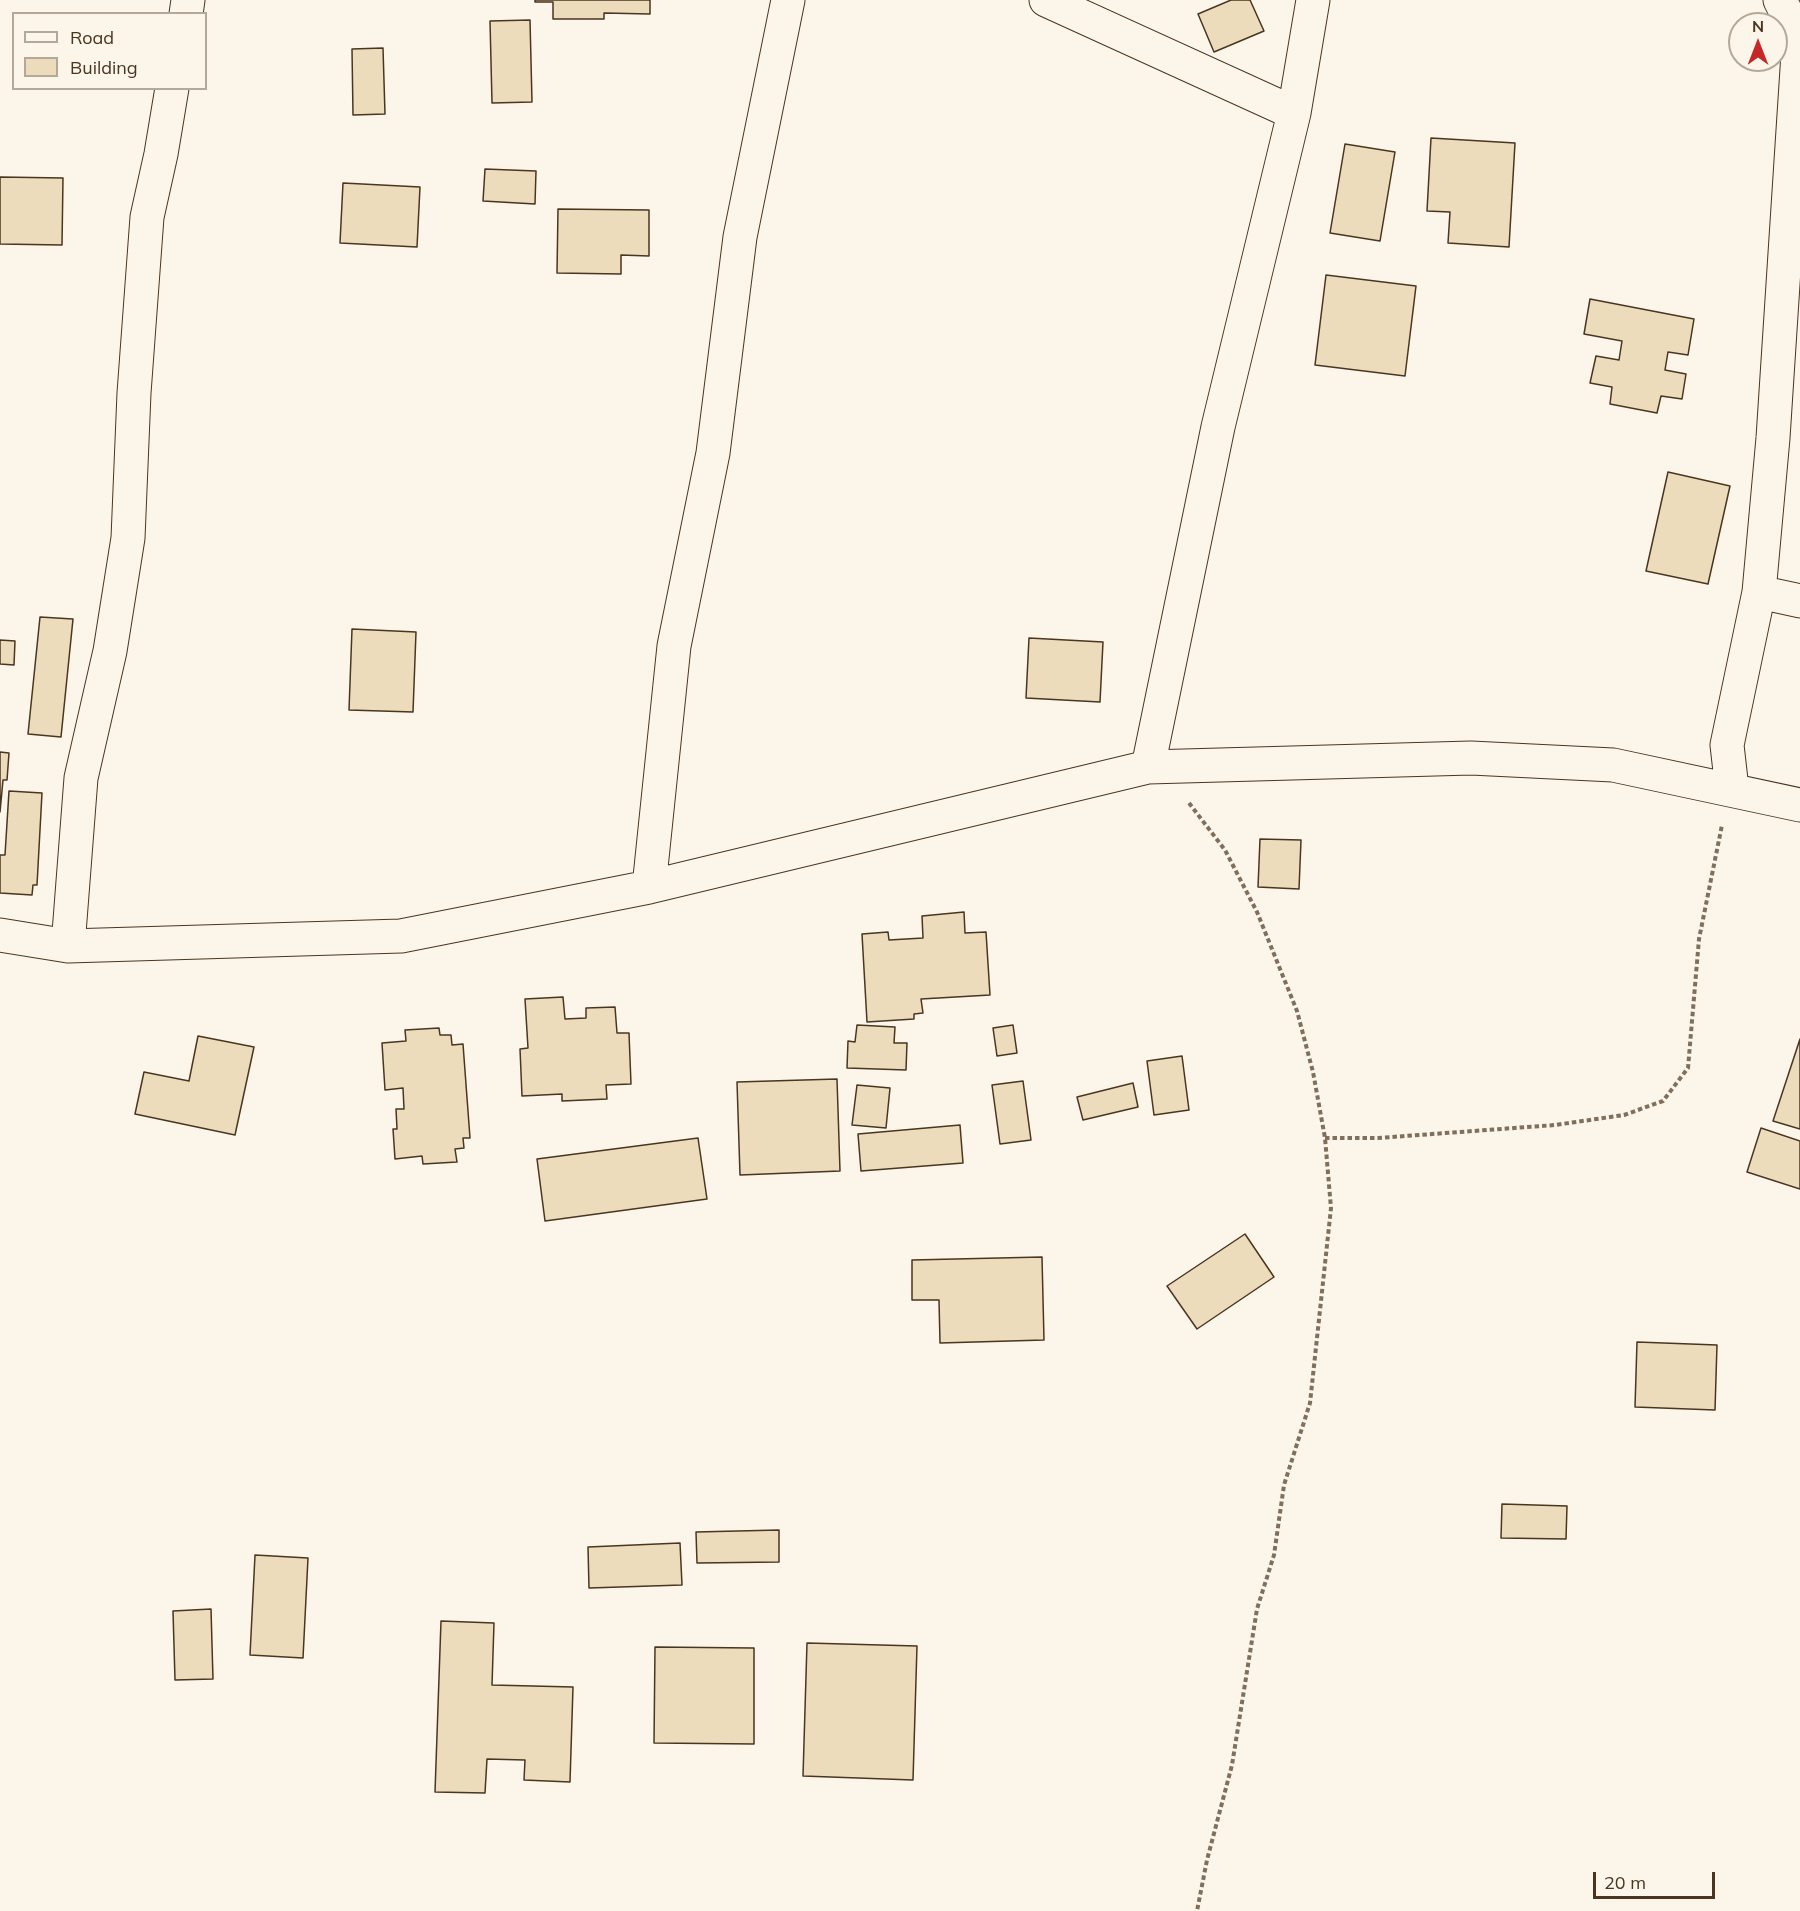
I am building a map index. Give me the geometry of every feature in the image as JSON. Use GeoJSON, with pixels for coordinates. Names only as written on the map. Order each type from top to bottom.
{"type":"FeatureCollection","features":[{"type":"Feature","properties":{"kind":"street"},"geometry":{"type":"LineString","coordinates":[[649,887],[674,646],[713,453],[740,237],[788,0]]}},
{"type":"Feature","properties":{"kind":"street"},"geometry":{"type":"LineString","coordinates":[[1046,0],[1294,113]]}},
{"type":"Feature","properties":{"kind":"street"},"geometry":{"type":"LineString","coordinates":[[1148,767],[1218,427],[1294,113],[1313,0]]}},
{"type":"Feature","properties":{"kind":"street"},"geometry":{"type":"LineString","coordinates":[[1732,789],[1727,745],[1759,592],[1773,438],[1799,38],[1780,0]]}},
{"type":"Feature","properties":{"kind":"street"},"geometry":{"type":"LineString","coordinates":[[68,946],[81,778],[110,651],[128,538],[134,393],[147,217],[172,90]]}},
{"type":"Feature","properties":{"kind":"street"},"geometry":{"type":"LineString","coordinates":[[1759,592],[1800,601]]}},
{"type":"Feature","properties":{"kind":"street"},"geometry":{"type":"LineString","coordinates":[[0,935],[68,946],[401,936],[649,887],[1148,767],[1471,758],[1613,765],[1800,805]]}},
{"type":"Feature","properties":{"kind":"path"},"geometry":{"type":"LineString","coordinates":[[1148,767],[1190,804],[1218,840],[1257,912],[1297,1011],[1313,1072],[1325,1138],[1331,1208],[1310,1403],[1284,1485],[1274,1556],[1257,1609],[1233,1765],[1207,1860],[1197,1911]]}},
{"type":"Feature","properties":{"kind":"path"},"geometry":{"type":"LineString","coordinates":[[1325,1138],[1378,1138],[1555,1125],[1624,1115],[1664,1101],[1688,1068],[1699,939],[1721,827],[1732,789]]}},
{"type":"Feature","properties":{"kind":"building"},"geometry":{"type":"Polygon","coordinates":[[[535,0],[650,0],[650,14],[604,13],[604,19],[553,19],[553,2],[535,2],[535,0]]]}},
{"type":"Feature","properties":{"kind":"building"},"geometry":{"type":"Polygon","coordinates":[[[1231,0],[1250,0],[1264,31],[1214,52],[1198,14],[1231,0]]]}},
{"type":"Feature","properties":{"kind":"building"},"geometry":{"type":"Polygon","coordinates":[[[530,20],[532,102],[492,103],[490,21],[530,20]]]}},
{"type":"Feature","properties":{"kind":"building"},"geometry":{"type":"Polygon","coordinates":[[[383,48],[385,114],[353,115],[352,49],[383,48]]]}},
{"type":"Feature","properties":{"kind":"building"},"geometry":{"type":"Polygon","coordinates":[[[1431,138],[1515,143],[1509,247],[1448,243],[1450,212],[1427,211],[1431,138]]]}},
{"type":"Feature","properties":{"kind":"building"},"geometry":{"type":"Polygon","coordinates":[[[1345,144],[1395,152],[1380,241],[1330,233],[1345,144]]]}},
{"type":"Feature","properties":{"kind":"building"},"geometry":{"type":"Polygon","coordinates":[[[485,169],[536,171],[535,204],[483,201],[485,169]]]}},
{"type":"Feature","properties":{"kind":"building"},"geometry":{"type":"Polygon","coordinates":[[[0,177],[63,178],[62,245],[0,244],[0,177]]]}},
{"type":"Feature","properties":{"kind":"building"},"geometry":{"type":"Polygon","coordinates":[[[343,183],[420,187],[417,247],[340,243],[343,183]]]}},
{"type":"Feature","properties":{"kind":"building"},"geometry":{"type":"Polygon","coordinates":[[[558,209],[649,210],[649,256],[621,255],[621,274],[557,273],[558,209]]]}},
{"type":"Feature","properties":{"kind":"building"},"geometry":{"type":"Polygon","coordinates":[[[1326,275],[1416,286],[1405,376],[1315,365],[1326,275]]]}},
{"type":"Feature","properties":{"kind":"building"},"geometry":{"type":"Polygon","coordinates":[[[1590,299],[1694,319],[1688,355],[1668,352],[1665,370],[1686,374],[1682,399],[1661,396],[1657,413],[1610,404],[1612,387],[1590,383],[1596,356],[1619,360],[1622,341],[1584,334],[1590,299]]]}},
{"type":"Feature","properties":{"kind":"building"},"geometry":{"type":"Polygon","coordinates":[[[1668,472],[1730,486],[1708,584],[1646,571],[1668,472]]]}},
{"type":"Feature","properties":{"kind":"building"},"geometry":{"type":"Polygon","coordinates":[[[40,617],[73,619],[61,737],[28,734],[40,617]]]}},
{"type":"Feature","properties":{"kind":"building"},"geometry":{"type":"Polygon","coordinates":[[[352,629],[416,632],[413,712],[349,710],[352,629]]]}},
{"type":"Feature","properties":{"kind":"building"},"geometry":{"type":"Polygon","coordinates":[[[1029,638],[1103,642],[1100,702],[1026,698],[1029,638]]]}},
{"type":"Feature","properties":{"kind":"building"},"geometry":{"type":"Polygon","coordinates":[[[0,640],[15,641],[14,665],[0,664],[0,640]]]}},
{"type":"Feature","properties":{"kind":"building"},"geometry":{"type":"Polygon","coordinates":[[[0,752],[9,753],[7,780],[3,780],[0,812],[0,752]]]}},
{"type":"Feature","properties":{"kind":"building"},"geometry":{"type":"Polygon","coordinates":[[[9,791],[42,793],[37,885],[33,885],[32,895],[0,893],[0,855],[5,855],[9,791]]]}},
{"type":"Feature","properties":{"kind":"building"},"geometry":{"type":"Polygon","coordinates":[[[1260,839],[1301,840],[1299,889],[1258,887],[1260,839]]]}},
{"type":"Feature","properties":{"kind":"building"},"geometry":{"type":"Polygon","coordinates":[[[964,912],[965,933],[986,932],[990,995],[921,999],[923,1013],[914,1014],[914,1019],[867,1022],[862,934],[888,932],[889,940],[923,938],[922,916],[964,912]]]}},
{"type":"Feature","properties":{"kind":"building"},"geometry":{"type":"Polygon","coordinates":[[[563,997],[565,1019],[586,1018],[586,1008],[615,1007],[617,1033],[629,1033],[631,1084],[606,1085],[607,1099],[562,1101],[562,1094],[522,1096],[520,1049],[528,1048],[525,999],[563,997]]]}},
{"type":"Feature","properties":{"kind":"building"},"geometry":{"type":"Polygon","coordinates":[[[857,1025],[895,1027],[894,1043],[907,1043],[906,1070],[847,1068],[848,1041],[855,1042],[857,1025]]]}},
{"type":"Feature","properties":{"kind":"building"},"geometry":{"type":"Polygon","coordinates":[[[1013,1025],[1017,1053],[997,1056],[993,1028],[1013,1025]]]}},
{"type":"Feature","properties":{"kind":"building"},"geometry":{"type":"Polygon","coordinates":[[[439,1028],[440,1035],[451,1035],[452,1045],[463,1044],[470,1138],[463,1138],[464,1148],[455,1149],[457,1162],[423,1164],[422,1156],[395,1159],[393,1129],[397,1129],[396,1109],[404,1109],[403,1088],[385,1090],[382,1043],[406,1041],[405,1030],[439,1028]]]}},
{"type":"Feature","properties":{"kind":"building"},"geometry":{"type":"Polygon","coordinates":[[[198,1036],[254,1047],[235,1135],[135,1114],[144,1072],[189,1081],[198,1036]]]}},
{"type":"Feature","properties":{"kind":"building"},"geometry":{"type":"Polygon","coordinates":[[[1800,1039],[1800,1129],[1773,1121],[1800,1039]]]}},
{"type":"Feature","properties":{"kind":"building"},"geometry":{"type":"Polygon","coordinates":[[[1182,1056],[1189,1110],[1154,1115],[1147,1061],[1182,1056]]]}},
{"type":"Feature","properties":{"kind":"building"},"geometry":{"type":"Polygon","coordinates":[[[837,1079],[840,1171],[740,1175],[737,1082],[837,1079]]]}},
{"type":"Feature","properties":{"kind":"building"},"geometry":{"type":"Polygon","coordinates":[[[1023,1081],[1031,1140],[1000,1144],[992,1085],[1023,1081]]]}},
{"type":"Feature","properties":{"kind":"building"},"geometry":{"type":"Polygon","coordinates":[[[1133,1083],[1138,1107],[1083,1120],[1077,1097],[1133,1083]]]}},
{"type":"Feature","properties":{"kind":"building"},"geometry":{"type":"Polygon","coordinates":[[[857,1085],[890,1088],[886,1128],[852,1125],[857,1085]]]}},
{"type":"Feature","properties":{"kind":"building"},"geometry":{"type":"Polygon","coordinates":[[[960,1125],[963,1163],[861,1171],[858,1134],[960,1125]]]}},
{"type":"Feature","properties":{"kind":"building"},"geometry":{"type":"Polygon","coordinates":[[[1761,1128],[1800,1141],[1800,1189],[1747,1172],[1761,1128]]]}},
{"type":"Feature","properties":{"kind":"building"},"geometry":{"type":"Polygon","coordinates":[[[698,1138],[707,1199],[545,1221],[537,1159],[698,1138]]]}},
{"type":"Feature","properties":{"kind":"building"},"geometry":{"type":"Polygon","coordinates":[[[1245,1234],[1274,1277],[1197,1329],[1167,1286],[1245,1234]]]}},
{"type":"Feature","properties":{"kind":"building"},"geometry":{"type":"Polygon","coordinates":[[[1042,1257],[1044,1340],[940,1343],[939,1300],[912,1300],[912,1260],[1042,1257]]]}},
{"type":"Feature","properties":{"kind":"building"},"geometry":{"type":"Polygon","coordinates":[[[1637,1342],[1717,1345],[1715,1410],[1635,1407],[1637,1342]]]}},
{"type":"Feature","properties":{"kind":"building"},"geometry":{"type":"Polygon","coordinates":[[[1502,1504],[1567,1506],[1566,1539],[1501,1538],[1502,1504]]]}},
{"type":"Feature","properties":{"kind":"building"},"geometry":{"type":"Polygon","coordinates":[[[779,1530],[779,1562],[697,1563],[696,1532],[779,1530]]]}},
{"type":"Feature","properties":{"kind":"building"},"geometry":{"type":"Polygon","coordinates":[[[680,1543],[682,1585],[589,1588],[588,1547],[680,1543]]]}},
{"type":"Feature","properties":{"kind":"building"},"geometry":{"type":"Polygon","coordinates":[[[255,1555],[308,1558],[303,1658],[250,1655],[255,1555]]]}},
{"type":"Feature","properties":{"kind":"building"},"geometry":{"type":"Polygon","coordinates":[[[211,1609],[213,1679],[175,1680],[173,1611],[211,1609]]]}},
{"type":"Feature","properties":{"kind":"building"},"geometry":{"type":"Polygon","coordinates":[[[441,1621],[494,1623],[492,1685],[573,1687],[570,1782],[524,1780],[525,1760],[487,1759],[485,1793],[435,1792],[441,1621]]]}},
{"type":"Feature","properties":{"kind":"building"},"geometry":{"type":"Polygon","coordinates":[[[807,1643],[917,1646],[913,1780],[803,1776],[807,1643]]]}},
{"type":"Feature","properties":{"kind":"building"},"geometry":{"type":"Polygon","coordinates":[[[655,1647],[754,1648],[754,1744],[654,1743],[655,1647]]]}}]}
